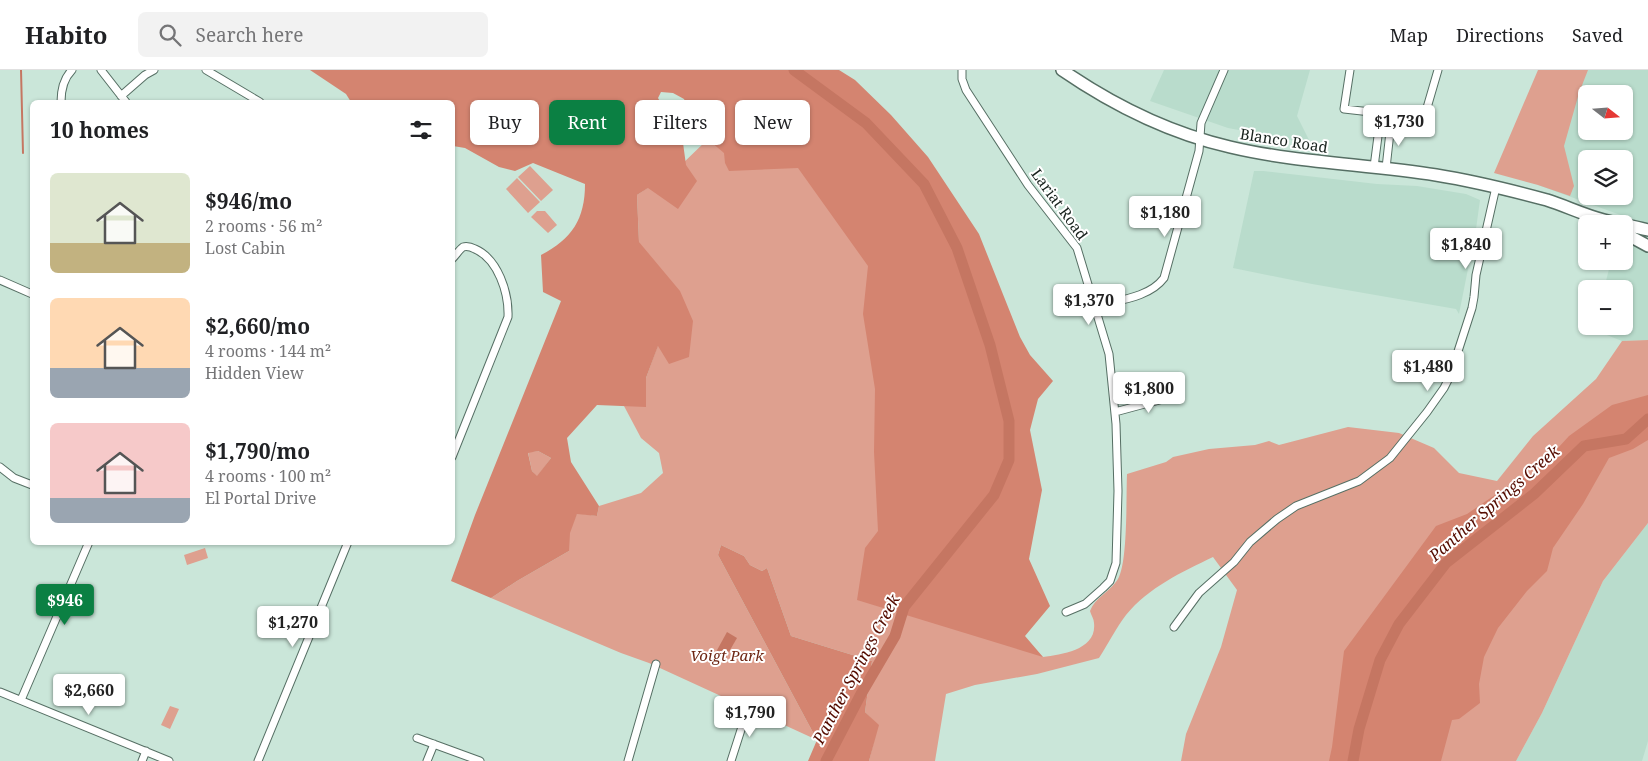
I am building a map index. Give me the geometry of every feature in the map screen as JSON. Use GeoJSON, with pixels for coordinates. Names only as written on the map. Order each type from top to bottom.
{"type":"FeatureCollection","features":[{"type":"Feature","properties":{"kind":"main road","name":"Blanco Road"},"geometry":{"type":"LineString","coordinates":[[1062,70],[1091,90],[1131,111],[1200,139],[1261,153],[1434,175],[1496,187],[1548,201],[1587,215]]}},
{"type":"Feature","properties":{"kind":"main road","name":"Blanco Road"},"geometry":{"type":"LineString","coordinates":[[1633,226],[1648,230]]}},
{"type":"Feature","properties":{"kind":"main road"},"geometry":{"type":"LineString","coordinates":[[1633,238],[1646,244]]}},
{"type":"Feature","properties":{"kind":"street"},"geometry":{"type":"LineString","coordinates":[[61,100],[61,91],[68,74],[72,70]]}},
{"type":"Feature","properties":{"kind":"street"},"geometry":{"type":"LineString","coordinates":[[101,70],[123,99],[145,75],[154,70]]}},
{"type":"Feature","properties":{"kind":"street"},"geometry":{"type":"LineString","coordinates":[[206,70],[257,100]]}},
{"type":"Feature","properties":{"kind":"street","name":"Lariat Road"},"geometry":{"type":"LineString","coordinates":[[962,70],[962,80],[966,90],[1028,185],[1077,248],[1111,366],[1118,491],[1115,567],[1110,581],[1103,588],[1085,604],[1066,612]]}},
{"type":"Feature","properties":{"kind":"street"},"geometry":{"type":"LineString","coordinates":[[1095,306],[1147,292],[1158,286],[1164,278],[1200,139],[1201,123],[1224,70]]}},
{"type":"Feature","properties":{"kind":"street"},"geometry":{"type":"LineString","coordinates":[[1350,70],[1344,109],[1424,118],[1438,70]]}},
{"type":"Feature","properties":{"kind":"street"},"geometry":{"type":"LineString","coordinates":[[1380,168],[1379,131],[1381,113]]}},
{"type":"Feature","properties":{"kind":"street"},"geometry":{"type":"LineString","coordinates":[[1380,168],[1390,132],[1392,114]]}},
{"type":"Feature","properties":{"kind":"street"},"geometry":{"type":"LineString","coordinates":[[1379,131],[1390,132]]}},
{"type":"Feature","properties":{"kind":"street"},"geometry":{"type":"LineString","coordinates":[[1174,627],[1199,593],[1234,562],[1250,542],[1277,519],[1296,506],[1359,481],[1390,458],[1427,412],[1450,376],[1472,308],[1476,274],[1496,187]]}},
{"type":"Feature","properties":{"kind":"street"},"geometry":{"type":"LineString","coordinates":[[455,256],[464,247],[470,246],[480,251],[490,260],[497,270],[507,298],[508,316],[455,449]]}},
{"type":"Feature","properties":{"kind":"street"},"geometry":{"type":"LineString","coordinates":[[0,280],[30,293]]}},
{"type":"Feature","properties":{"kind":"street"},"geometry":{"type":"LineString","coordinates":[[1114,412],[1178,395]]}},
{"type":"Feature","properties":{"kind":"street"},"geometry":{"type":"LineString","coordinates":[[0,467],[14,478],[30,484]]}},
{"type":"Feature","properties":{"kind":"street"},"geometry":{"type":"LineString","coordinates":[[20,700],[88,545]]}},
{"type":"Feature","properties":{"kind":"street"},"geometry":{"type":"LineString","coordinates":[[258,761],[347,545]]}},
{"type":"Feature","properties":{"kind":"street"},"geometry":{"type":"LineString","coordinates":[[628,761],[656,664]]}},
{"type":"Feature","properties":{"kind":"street"},"geometry":{"type":"LineString","coordinates":[[0,692],[168,761]]}},
{"type":"Feature","properties":{"kind":"street"},"geometry":{"type":"LineString","coordinates":[[731,761],[748,708]]}},
{"type":"Feature","properties":{"kind":"street"},"geometry":{"type":"LineString","coordinates":[[418,738],[480,761]]}},
{"type":"Feature","properties":{"kind":"street"},"geometry":{"type":"LineString","coordinates":[[427,761],[434,744]]}},
{"type":"Feature","properties":{"kind":"street"},"geometry":{"type":"LineString","coordinates":[[142,761],[146,751]]}},
{"type":"Feature","properties":{"kind":"shaded area"},"geometry":{"type":"Polygon","coordinates":[[[310,70],[839,70],[855,80],[891,115],[928,157],[979,234],[1020,337],[1030,355],[1053,381],[1038,399],[1030,430],[1042,490],[1029,559],[1050,606],[1025,636],[1043,657],[857,600],[865,548],[878,531],[874,452],[875,389],[863,314],[868,266],[798,168],[729,171],[725,163],[724,153],[715,145],[725,145],[725,100],[684,100],[673,93],[661,92],[658,98],[659,100],[635,100],[635,145],[683,145],[686,165],[697,181],[678,209],[648,188],[637,195],[639,242],[680,291],[693,321],[689,357],[669,364],[658,346],[646,378],[646,407],[597,405],[567,438],[571,462],[599,506],[597,516],[577,514],[570,533],[569,551],[491,598],[451,581],[475,515],[561,301],[543,292],[541,255],[561,242],[575,227],[582,208],[585,184],[533,163],[515,171],[499,167],[465,148],[455,146],[455,100],[350,100],[346,94],[310,70]],[[538,451],[528,453],[532,471],[537,476],[551,458],[538,451]]]}},
{"type":"Feature","properties":{"kind":"shaded area"},"geometry":{"type":"Polygon","coordinates":[[[1164,70],[1310,70],[1297,116],[1312,146],[1287,139],[1228,128],[1150,101],[1164,70]]]}},
{"type":"Feature","properties":{"kind":"shaded area"},"geometry":{"type":"Polygon","coordinates":[[[1583,70],[1648,70],[1648,225],[1633,220],[1633,215],[1620,215],[1593,205],[1633,205],[1633,150],[1578,150],[1578,200],[1538,185],[1583,70]]]}},
{"type":"Feature","properties":{"kind":"shaded area"},"geometry":{"type":"Polygon","coordinates":[[[1254,171],[1377,184],[1417,186],[1466,194],[1480,200],[1459,314],[1456,309],[1233,268],[1254,171]]]}},
{"type":"Feature","properties":{"kind":"shaded area"},"geometry":{"type":"Polygon","coordinates":[[[1633,246],[1648,252],[1648,340],[1622,341],[1607,335],[1633,335],[1633,280],[1606,280],[1609,270],[1633,270],[1633,246]]]}},
{"type":"Feature","properties":{"kind":"shaded area"},"geometry":{"type":"Polygon","coordinates":[[[1648,395],[1648,440],[1633,449],[1609,458],[1583,504],[1553,548],[1547,571],[1527,591],[1498,628],[1484,657],[1479,684],[1480,703],[1459,719],[1452,720],[1441,761],[1329,761],[1344,651],[1436,526],[1467,514],[1514,482],[1535,473],[1569,436],[1612,405],[1648,395]]]}},
{"type":"Feature","properties":{"kind":"shaded area"},"geometry":{"type":"Polygon","coordinates":[[[1648,523],[1648,741],[1642,761],[1516,761],[1542,713],[1603,581],[1648,523]]]}},
{"type":"Feature","properties":{"kind":"shaded area"},"geometry":{"type":"Polygon","coordinates":[[[721,545],[744,556],[750,565],[762,571],[767,568],[791,636],[872,661],[865,712],[879,725],[869,761],[808,761],[817,740],[718,555],[721,545]]]}},
{"type":"Feature","properties":{"kind":"shaded area"},"geometry":{"type":"Polygon","coordinates":[[[727,632],[737,638],[726,657],[716,652],[727,632]]]}},
{"type":"Feature","properties":{"kind":"green space"},"geometry":{"type":"Polygon","coordinates":[[[1538,70],[1588,70],[1582,85],[1578,85],[1578,97],[1564,146],[1574,186],[1570,196],[1494,173],[1538,70]]]}},
{"type":"Feature","properties":{"kind":"green space","name":"Voigt Park"},"geometry":{"type":"Polygon","coordinates":[[[735,122],[735,145],[796,145],[858,199],[956,590],[1043,657],[1077,649],[1090,639],[1094,623],[1090,611],[1092,606],[1118,579],[1125,544],[1127,474],[1166,462],[1173,457],[1209,449],[1255,445],[1269,441],[1279,445],[1348,427],[1399,433],[1434,448],[1459,473],[1497,481],[1533,436],[1596,379],[1622,341],[1648,340],[1648,523],[1603,581],[1542,713],[1516,761],[1181,761],[1186,734],[1221,647],[1237,590],[1213,557],[1167,581],[1145,596],[1126,615],[1099,658],[1037,674],[975,685],[946,694],[935,761],[869,761],[878,725],[865,712],[872,661],[791,636],[767,568],[762,571],[750,565],[744,556],[721,545],[718,555],[817,740],[649,663],[491,598],[569,551],[569,533],[577,513],[597,516],[599,506],[641,493],[663,473],[659,453],[641,438],[624,406],[646,406],[646,378],[658,345],[639,242],[637,195],[679,167],[702,145],[725,145],[725,128],[735,122]]]}},
{"type":"Feature","properties":{"kind":"green space"},"geometry":{"type":"Polygon","coordinates":[[[530,166],[553,190],[541,201],[518,177],[530,166]]]}},
{"type":"Feature","properties":{"kind":"green space"},"geometry":{"type":"Polygon","coordinates":[[[517,178],[540,202],[528,213],[506,189],[517,178]]]}},
{"type":"Feature","properties":{"kind":"green space"},"geometry":{"type":"Polygon","coordinates":[[[537,211],[545,211],[557,225],[548,233],[531,217],[537,211]]]}},
{"type":"Feature","properties":{"kind":"green space"},"geometry":{"type":"Polygon","coordinates":[[[538,451],[551,458],[537,477],[532,471],[528,452],[538,451]]]}},
{"type":"Feature","properties":{"kind":"green space"},"geometry":{"type":"Polygon","coordinates":[[[205,548],[208,558],[187,565],[184,555],[205,548]]]}},
{"type":"Feature","properties":{"kind":"green space"},"geometry":{"type":"Polygon","coordinates":[[[170,706],[179,709],[170,729],[161,725],[170,706]]]}},
{"type":"Feature","properties":{"kind":"waterway"},"geometry":{"type":"LineString","coordinates":[[21,70],[23,153]]}},
{"type":"Feature","properties":{"kind":"waterway","name":"Panther Springs Creek"},"geometry":{"type":"LineString","coordinates":[[794,70],[866,123],[924,184],[957,248],[990,345],[1009,421],[1009,460],[994,495],[904,607],[895,636],[861,694],[826,761]]}},
{"type":"Feature","properties":{"kind":"waterway","name":"Panther Springs Creek"},"geometry":{"type":"LineString","coordinates":[[1353,761],[1359,729],[1380,660],[1399,624],[1446,563],[1534,494],[1584,446],[1626,439],[1648,419]]}}]}
